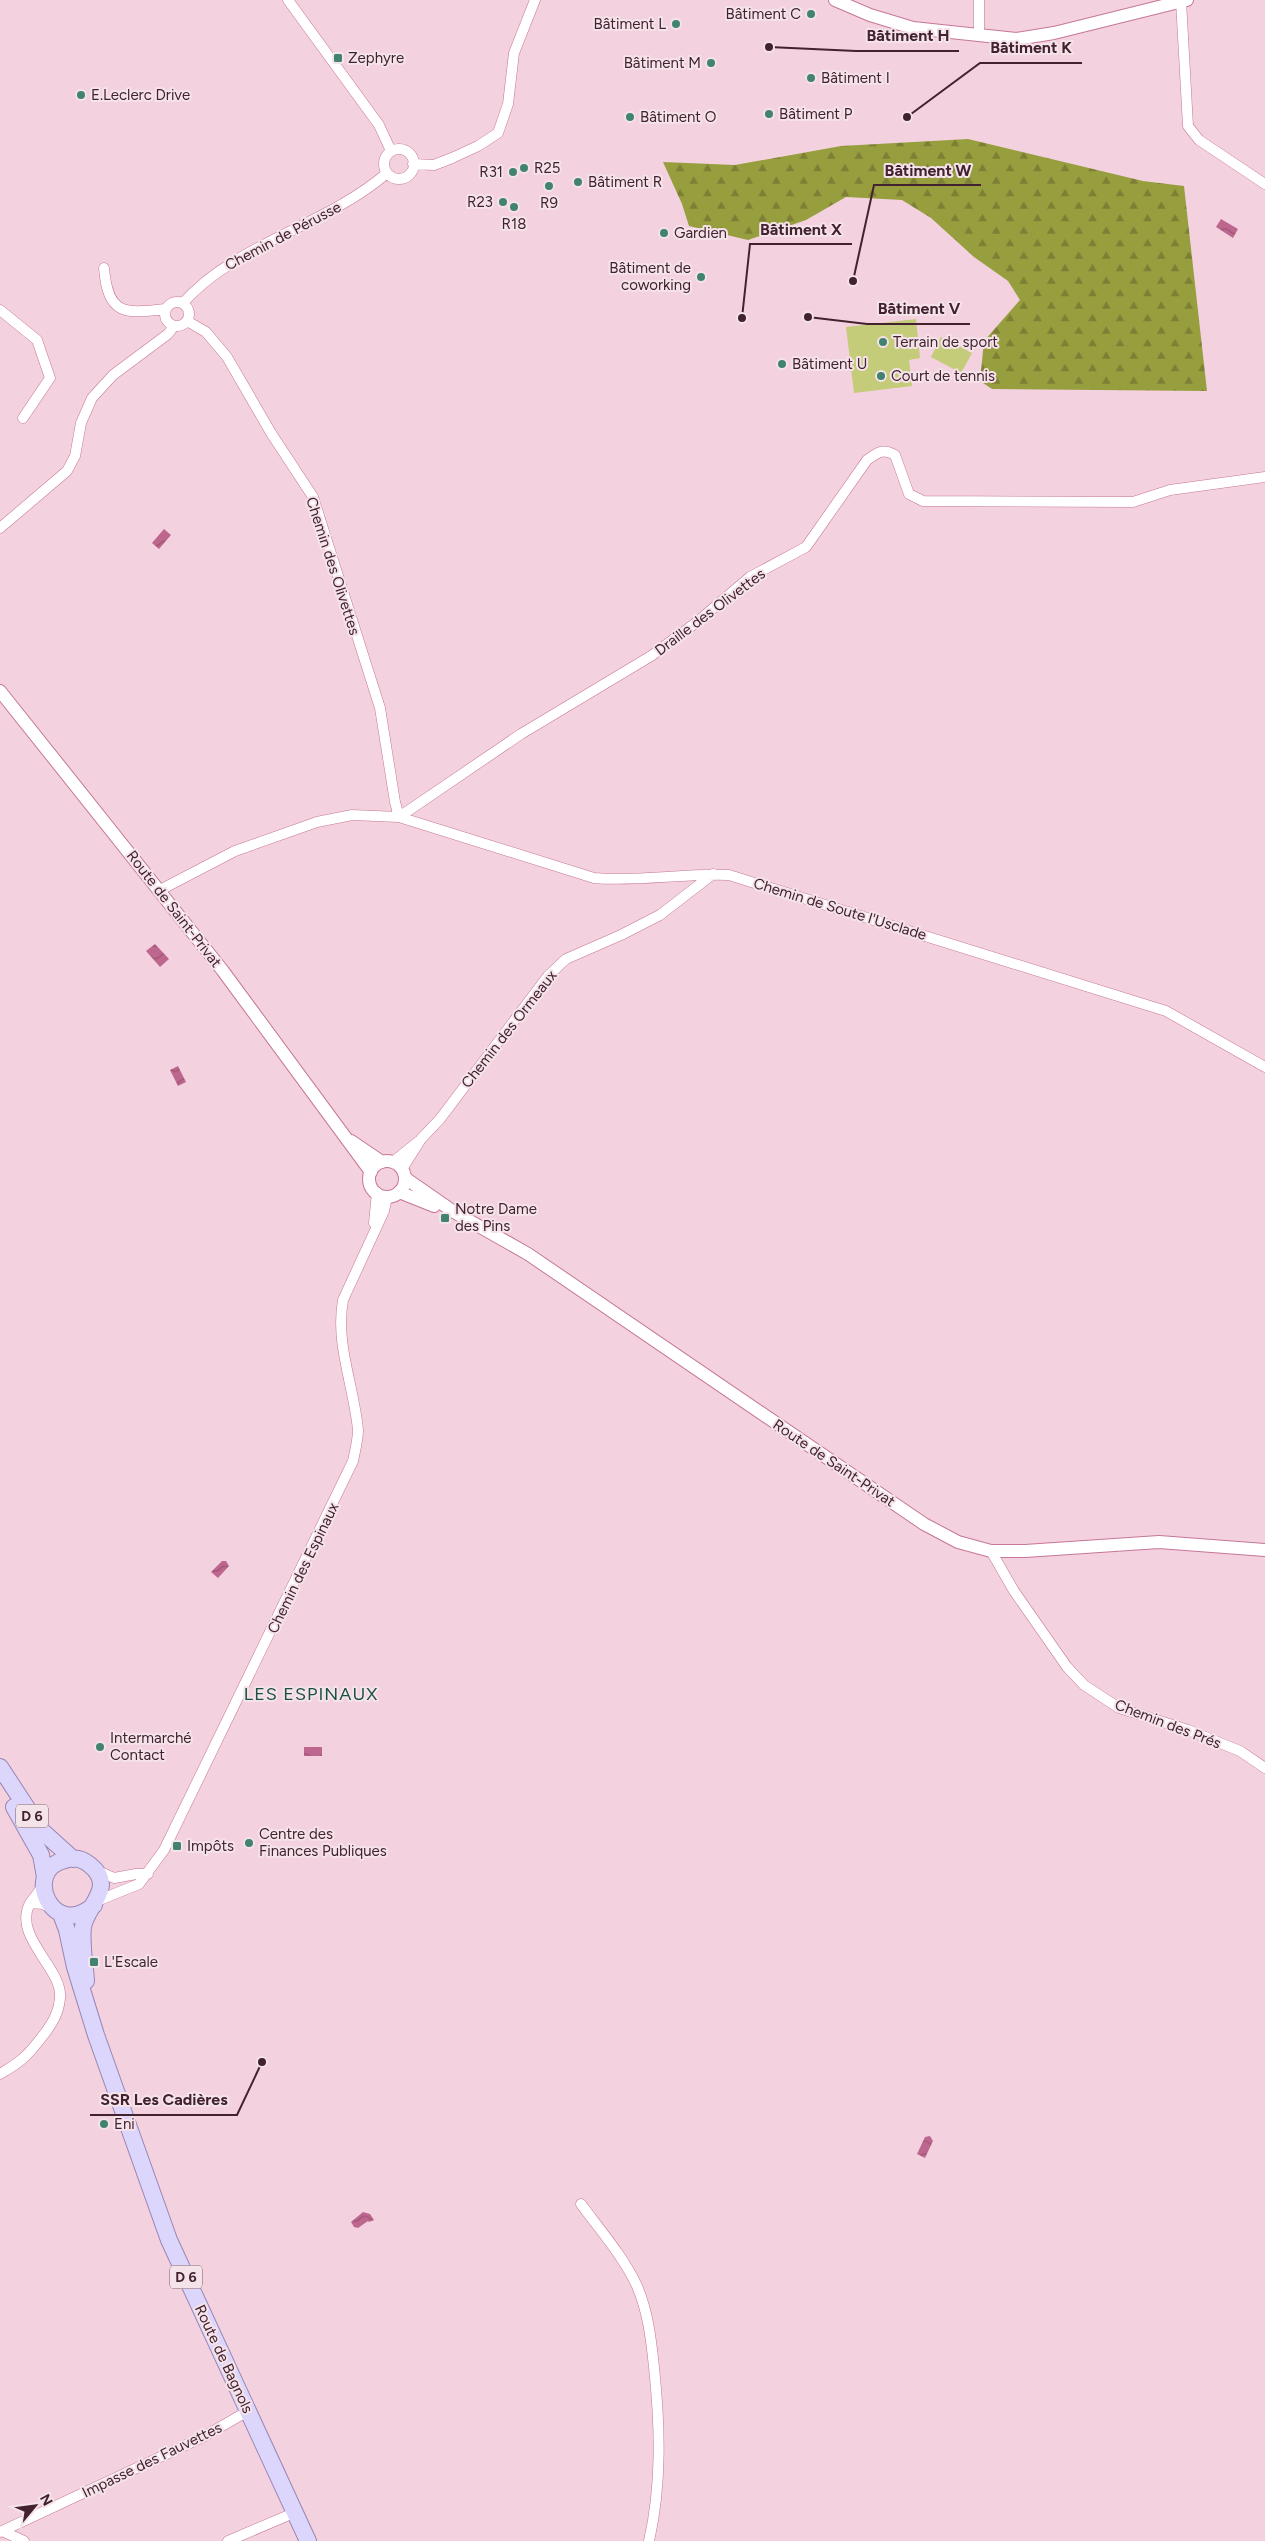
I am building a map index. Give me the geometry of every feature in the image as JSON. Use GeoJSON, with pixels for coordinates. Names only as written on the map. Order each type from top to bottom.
{"type":"FeatureCollection","features":[{"type":"Feature","properties":{"kind":"main road","name":"D 6"},"geometry":{"type":"LineString","coordinates":[[0,1767],[42,1831],[73,1858]]}},
{"type":"Feature","properties":{"kind":"main road","name":"D 6"},"geometry":{"type":"LineString","coordinates":[[0,1784],[41,1855],[44,1882]]}},
{"type":"Feature","properties":{"kind":"main road"},"geometry":{"type":"LineString","coordinates":[[73,1858],[85,1862],[95,1870],[101,1885],[96,1903],[79,1915],[60,1913],[47,1902],[44,1882],[56,1864],[73,1858]]}},
{"type":"Feature","properties":{"kind":"main road","name":"D 6"},"geometry":{"type":"LineString","coordinates":[[87,2003],[83,1928],[86,1918],[96,1903]]}},
{"type":"Feature","properties":{"kind":"main road","name":"D 6"},"geometry":{"type":"LineString","coordinates":[[60,1913],[67,1930],[75,1968],[87,2003]]}},
{"type":"Feature","properties":{"kind":"main road","name":"Route de Bagnols"},"geometry":{"type":"LineString","coordinates":[[87,2003],[96,2035],[169,2240],[308,2541]]}},
{"type":"Feature","properties":{"kind":"street"},"geometry":{"type":"LineString","coordinates":[[288,0],[379,125],[392,151]]}},
{"type":"Feature","properties":{"kind":"street"},"geometry":{"type":"LineString","coordinates":[[413,164],[434,165],[478,146],[498,133],[508,104],[514,53],[535,0]]}},
{"type":"Feature","properties":{"kind":"street"},"geometry":{"type":"LineString","coordinates":[[835,0],[886,21],[913,28],[1000,38],[1033,37],[1184,0],[1188,126],[1199,140],[1265,184]]}},
{"type":"Feature","properties":{"kind":"street"},"geometry":{"type":"LineString","coordinates":[[979,0],[979,35]]}},
{"type":"Feature","properties":{"kind":"street"},"geometry":{"type":"LineString","coordinates":[[402,149],[406,151],[413,164],[410,174],[396,178],[387,173],[384,163],[385,158],[392,151],[402,149]]}},
{"type":"Feature","properties":{"kind":"street","name":"Chemin de Pérusse"},"geometry":{"type":"LineString","coordinates":[[182,303],[211,275],[340,206],[372,186],[387,173]]}},
{"type":"Feature","properties":{"kind":"street"},"geometry":{"type":"LineString","coordinates":[[104,268],[106,287],[113,304],[120,309],[142,312],[165,309],[171,303],[182,303],[189,313],[187,321],[181,326],[174,326],[167,322],[165,309]]}},
{"type":"Feature","properties":{"kind":"street"},"geometry":{"type":"LineString","coordinates":[[0,310],[37,340],[50,378],[23,418]]}},
{"type":"Feature","properties":{"kind":"street","name":"Chemin des Olivettes"},"geometry":{"type":"LineString","coordinates":[[187,321],[206,332],[227,357],[271,433],[313,497],[380,708],[395,802],[400,817]]}},
{"type":"Feature","properties":{"kind":"street"},"geometry":{"type":"LineString","coordinates":[[0,528],[67,471],[75,456],[81,423],[92,398],[113,375],[168,334],[174,326]]}},
{"type":"Feature","properties":{"kind":"street","name":"Draille des Olivettes"},"geometry":{"type":"LineString","coordinates":[[400,817],[521,734],[651,656],[697,622],[750,577],[806,547],[867,460],[880,451],[887,451],[895,455],[909,494],[923,501],[1133,502],[1170,490],[1265,477]]}},
{"type":"Feature","properties":{"kind":"street","name":"Route de Saint-Privat"},"geometry":{"type":"LineString","coordinates":[[0,691],[223,971],[371,1172],[370,1184],[388,1194],[454,1212]]}},
{"type":"Feature","properties":{"kind":"street"},"geometry":{"type":"LineString","coordinates":[[160,890],[235,851],[317,822],[352,815],[400,817]]}},
{"type":"Feature","properties":{"kind":"street","name":"Chemin de Soute l'Usclade"},"geometry":{"type":"LineString","coordinates":[[400,817],[594,878],[622,881],[697,873],[729,875],[1166,1011],[1265,1067]]}},
{"type":"Feature","properties":{"kind":"street","name":"Chemin des Ormeaux"},"geometry":{"type":"LineString","coordinates":[[396,1168],[440,1119],[548,976],[566,959],[621,936],[660,915],[713,874]]}},
{"type":"Feature","properties":{"kind":"street","name":"Route de Saint-Privat"},"geometry":{"type":"LineString","coordinates":[[342,1132],[359,1148],[396,1168],[416,1188],[528,1254],[924,1524],[958,1542],[991,1550],[1025,1552],[1159,1542],[1265,1550]]}},
{"type":"Feature","properties":{"kind":"street"},"geometry":{"type":"LineString","coordinates":[[371,1172],[396,1168],[388,1194]]}},
{"type":"Feature","properties":{"kind":"street","name":"Chemin des Espinaux"},"geometry":{"type":"LineString","coordinates":[[96,1903],[139,1884],[148,1874],[171,1837],[354,1461],[358,1431],[340,1330],[341,1312],[343,1300],[369,1243],[377,1209],[388,1194]]}},
{"type":"Feature","properties":{"kind":"street","name":"Chemin des Prés"},"geometry":{"type":"LineString","coordinates":[[991,1550],[1020,1598],[1067,1667],[1084,1685],[1119,1708],[1188,1730],[1240,1751],[1265,1768]]}},
{"type":"Feature","properties":{"kind":"street"},"geometry":{"type":"LineString","coordinates":[[95,1870],[114,1878],[148,1874]]}},
{"type":"Feature","properties":{"kind":"street"},"geometry":{"type":"LineString","coordinates":[[0,2074],[25,2059],[56,2018],[61,1996],[25,1924],[25,1912],[44,1882]]}},
{"type":"Feature","properties":{"kind":"street"},"geometry":{"type":"LineString","coordinates":[[30,1903],[43,1904],[60,1913]]}},
{"type":"Feature","properties":{"kind":"street"},"geometry":{"type":"LineString","coordinates":[[581,2204],[636,2284],[648,2315],[658,2407],[658,2494],[650,2541]]}},
{"type":"Feature","properties":{"kind":"street","name":"Impasse des Fauvettes"},"geometry":{"type":"LineString","coordinates":[[1,2532],[203,2437],[248,2411]]}},
{"type":"Feature","properties":{"kind":"street"},"geometry":{"type":"LineString","coordinates":[[228,2541],[296,2512]]}},
{"type":"Feature","properties":{"kind":"street"},"geometry":{"type":"LineString","coordinates":[[1,2532],[24,2541]]}},
{"type":"Feature","properties":{"kind":"green space"},"geometry":{"type":"Polygon","coordinates":[[[968,139],[1143,181],[1184,186],[1207,391],[992,389],[980,381],[984,341],[1020,300],[1008,281],[974,257],[931,218],[902,200],[846,197],[806,220],[748,240],[689,226],[682,204],[663,162],[735,165],[841,146],[968,139]]]}},
{"type":"Feature","properties":{"kind":"green space","name":"Terrain de sport"},"geometry":{"type":"Polygon","coordinates":[[[916,319],[920,358],[909,360],[912,386],[854,393],[846,327],[916,319]]]}},
{"type":"Feature","properties":{"kind":"green space"},"geometry":{"type":"Polygon","coordinates":[[[941,337],[972,353],[961,373],[931,357],[941,337]]]}},
{"type":"Feature","properties":{"kind":"water"},"geometry":{"type":"Polygon","coordinates":[[[1221,219],[1238,229],[1233,238],[1216,227],[1221,219]]]}},
{"type":"Feature","properties":{"kind":"water"},"geometry":{"type":"Polygon","coordinates":[[[164,529],[171,535],[159,549],[152,543],[164,529]]]}},
{"type":"Feature","properties":{"kind":"water"},"geometry":{"type":"Polygon","coordinates":[[[155,944],[169,959],[160,967],[146,951],[155,944]]]}},
{"type":"Feature","properties":{"kind":"water"},"geometry":{"type":"Polygon","coordinates":[[[178,1066],[186,1082],[178,1086],[170,1070],[178,1066]]]}},
{"type":"Feature","properties":{"kind":"water"},"geometry":{"type":"Polygon","coordinates":[[[222,1561],[226,1561],[229,1566],[218,1578],[211,1572],[222,1561]]]}},
{"type":"Feature","properties":{"kind":"water"},"geometry":{"type":"Polygon","coordinates":[[[304,1747],[322,1747],[322,1756],[304,1756],[304,1747]]]}},
{"type":"Feature","properties":{"kind":"water"},"geometry":{"type":"Polygon","coordinates":[[[930,2136],[933,2141],[925,2158],[917,2154],[925,2137],[930,2136]]]}},
{"type":"Feature","properties":{"kind":"water"},"geometry":{"type":"Polygon","coordinates":[[[363,2212],[370,2214],[374,2220],[368,2221],[358,2228],[354,2227],[351,2222],[363,2212]]]}},
{"type":"Feature","properties":{"kind":"place","name":"Bâtiment C"},"geometry":{"type":"Point","coordinates":[811,14]}},
{"type":"Feature","properties":{"kind":"place","name":"Bâtiment L"},"geometry":{"type":"Point","coordinates":[676,24]}},
{"type":"Feature","properties":{"kind":"place","name":"Bâtiment H"},"geometry":{"type":"Point","coordinates":[769,47]}},
{"type":"Feature","properties":{"kind":"place","name":"Zephyre"},"geometry":{"type":"Point","coordinates":[338,58]}},
{"type":"Feature","properties":{"kind":"place","name":"Bâtiment M"},"geometry":{"type":"Point","coordinates":[711,63]}},
{"type":"Feature","properties":{"kind":"place","name":"Bâtiment I"},"geometry":{"type":"Point","coordinates":[811,78]}},
{"type":"Feature","properties":{"kind":"place","name":"E.Leclerc Drive"},"geometry":{"type":"Point","coordinates":[81,95]}},
{"type":"Feature","properties":{"kind":"place","name":"Bâtiment P"},"geometry":{"type":"Point","coordinates":[769,114]}},
{"type":"Feature","properties":{"kind":"place","name":"Bâtiment O"},"geometry":{"type":"Point","coordinates":[630,117]}},
{"type":"Feature","properties":{"kind":"place","name":"Bâtiment K"},"geometry":{"type":"Point","coordinates":[907,117]}},
{"type":"Feature","properties":{"kind":"place","name":"R25"},"geometry":{"type":"Point","coordinates":[524,168]}},
{"type":"Feature","properties":{"kind":"place","name":"R31"},"geometry":{"type":"Point","coordinates":[513,172]}},
{"type":"Feature","properties":{"kind":"place","name":"Bâtiment R"},"geometry":{"type":"Point","coordinates":[578,182]}},
{"type":"Feature","properties":{"kind":"place","name":"R9"},"geometry":{"type":"Point","coordinates":[549,186]}},
{"type":"Feature","properties":{"kind":"place","name":"R23"},"geometry":{"type":"Point","coordinates":[503,202]}},
{"type":"Feature","properties":{"kind":"place","name":"R18"},"geometry":{"type":"Point","coordinates":[514,207]}},
{"type":"Feature","properties":{"kind":"place","name":"Gardien"},"geometry":{"type":"Point","coordinates":[664,233]}},
{"type":"Feature","properties":{"kind":"place","name":"Bâtiment de coworking"},"geometry":{"type":"Point","coordinates":[701,277]}},
{"type":"Feature","properties":{"kind":"place","name":"Bâtiment W"},"geometry":{"type":"Point","coordinates":[853,281]}},
{"type":"Feature","properties":{"kind":"place","name":"Bâtiment V"},"geometry":{"type":"Point","coordinates":[808,317]}},
{"type":"Feature","properties":{"kind":"place","name":"Bâtiment X"},"geometry":{"type":"Point","coordinates":[742,318]}},
{"type":"Feature","properties":{"kind":"place","name":"Terrain de sport"},"geometry":{"type":"Point","coordinates":[883,342]}},
{"type":"Feature","properties":{"kind":"place","name":"Bâtiment U"},"geometry":{"type":"Point","coordinates":[782,364]}},
{"type":"Feature","properties":{"kind":"place","name":"Court de tennis"},"geometry":{"type":"Point","coordinates":[881,376]}},
{"type":"Feature","properties":{"kind":"place","name":"Notre Dame des Pins"},"geometry":{"type":"Point","coordinates":[445,1218]}},
{"type":"Feature","properties":{"kind":"place","name":"Intermarché Contact"},"geometry":{"type":"Point","coordinates":[100,1747]}},
{"type":"Feature","properties":{"kind":"place","name":"Centre des Finances Publiques"},"geometry":{"type":"Point","coordinates":[249,1843]}},
{"type":"Feature","properties":{"kind":"place","name":"Impôts"},"geometry":{"type":"Point","coordinates":[177,1846]}},
{"type":"Feature","properties":{"kind":"place","name":"L'Escale"},"geometry":{"type":"Point","coordinates":[94,1962]}},
{"type":"Feature","properties":{"kind":"place","name":"SSR Les Cadières"},"geometry":{"type":"Point","coordinates":[262,2062]}},
{"type":"Feature","properties":{"kind":"place","name":"Eni"},"geometry":{"type":"Point","coordinates":[104,2124]}},
{"type":"Feature","properties":{"kind":"district","name":"LES ESPINAUX"},"geometry":{"type":"Point","coordinates":[311,1694]}}]}
